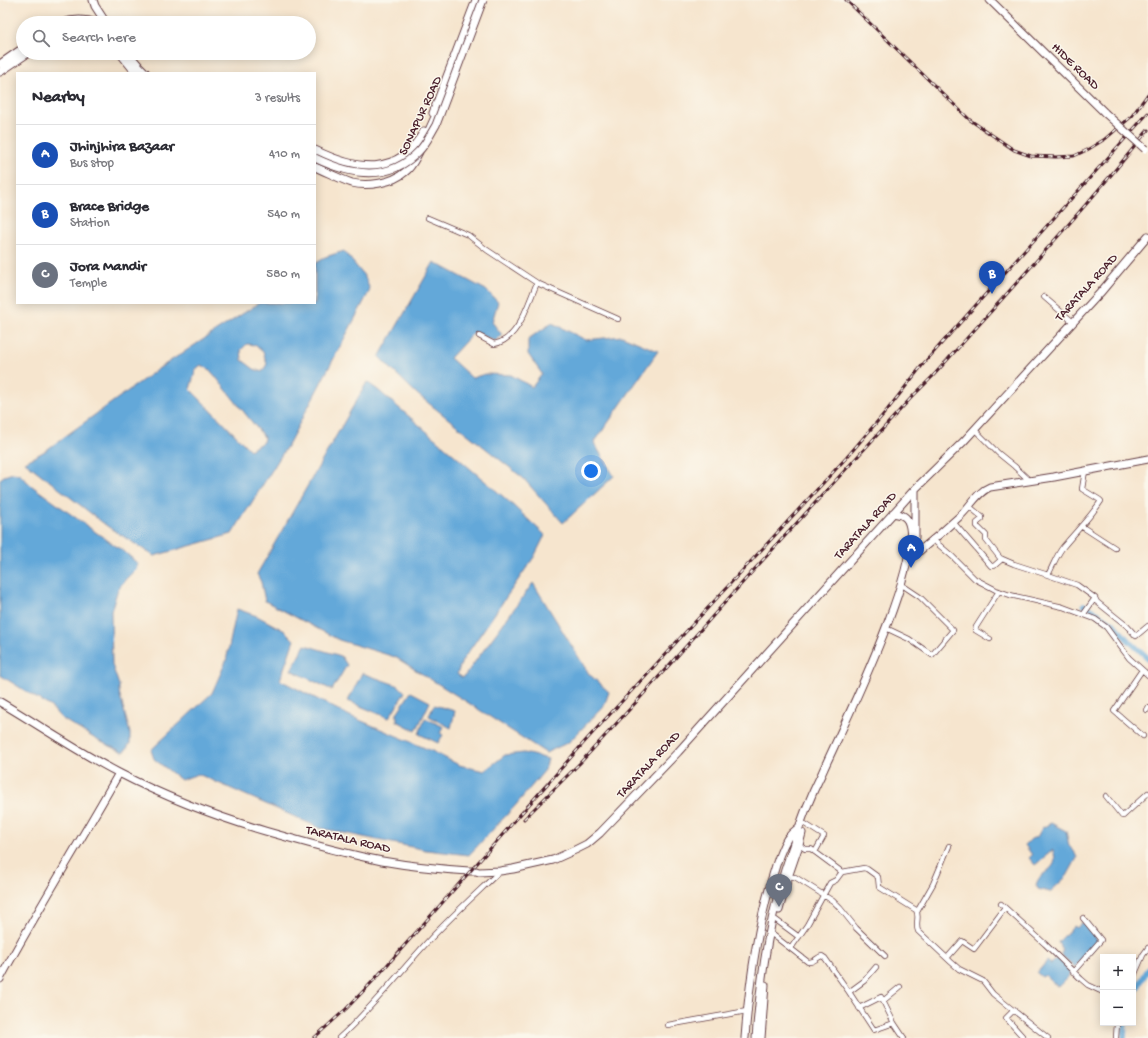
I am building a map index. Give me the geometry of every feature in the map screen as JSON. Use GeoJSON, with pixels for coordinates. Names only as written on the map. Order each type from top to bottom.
{"type":"FeatureCollection","features":[{"type":"Feature","properties":{"kind":"street"},"geometry":{"type":"LineString","coordinates":[[93,0],[102,16]]}},
{"type":"Feature","properties":{"kind":"street"},"geometry":{"type":"LineString","coordinates":[[316,150],[347,163],[366,166],[391,162],[408,152],[418,142],[429,122],[476,0]]}},
{"type":"Feature","properties":{"kind":"street"},"geometry":{"type":"LineString","coordinates":[[316,158],[345,170],[365,173],[380,172],[394,168],[413,157],[423,146],[436,125],[482,0]]}},
{"type":"Feature","properties":{"kind":"street","name":"SONAPUR ROAD"},"geometry":{"type":"LineString","coordinates":[[316,167],[353,183],[370,185],[385,182],[405,173],[413,163],[445,96],[482,0]]}},
{"type":"Feature","properties":{"kind":"street","name":"HIDE ROAD"},"geometry":{"type":"LineString","coordinates":[[990,0],[1105,114],[1146,150]]}},
{"type":"Feature","properties":{"kind":"street"},"geometry":{"type":"LineString","coordinates":[[0,64],[16,53]]}},
{"type":"Feature","properties":{"kind":"street"},"geometry":{"type":"LineString","coordinates":[[0,72],[18,60]]}},
{"type":"Feature","properties":{"kind":"street"},"geometry":{"type":"LineString","coordinates":[[126,60],[135,72]]}},
{"type":"Feature","properties":{"kind":"street"},"geometry":{"type":"LineString","coordinates":[[134,60],[145,72]]}},
{"type":"Feature","properties":{"kind":"street"},"geometry":{"type":"LineString","coordinates":[[428,218],[468,235],[487,250],[537,283],[618,319]]}},
{"type":"Feature","properties":{"kind":"street","name":"TARATALA ROAD"},"geometry":{"type":"LineString","coordinates":[[0,702],[119,773],[161,793],[227,819],[308,844],[381,860],[468,872],[476,870],[479,872],[500,871],[553,860],[587,844],[600,833],[678,752],[915,489],[975,430],[1073,322],[1148,236]]}},
{"type":"Feature","properties":{"kind":"street"},"geometry":{"type":"LineString","coordinates":[[479,336],[494,344],[501,342],[516,330],[522,320],[537,283]]}},
{"type":"Feature","properties":{"kind":"street"},"geometry":{"type":"LineString","coordinates":[[1044,297],[1073,322]]}},
{"type":"Feature","properties":{"kind":"street"},"geometry":{"type":"LineString","coordinates":[[975,430],[998,453],[1030,481]]}},
{"type":"Feature","properties":{"kind":"street"},"geometry":{"type":"LineString","coordinates":[[911,554],[917,554],[970,506],[985,489],[998,485],[1030,481],[1148,459]]}},
{"type":"Feature","properties":{"kind":"street"},"geometry":{"type":"LineString","coordinates":[[1048,575],[1062,548],[1101,500],[1082,489],[1085,471]]}},
{"type":"Feature","properties":{"kind":"street"},"geometry":{"type":"LineString","coordinates":[[756,1038],[759,998],[766,950],[779,889],[790,854],[890,630],[905,587],[915,529],[915,489]]}},
{"type":"Feature","properties":{"kind":"street"},"geometry":{"type":"LineString","coordinates":[[970,506],[982,517],[977,526],[986,535],[986,540],[998,557],[1077,585],[1095,598],[1097,602],[1127,626],[1136,636],[1148,626]]}},
{"type":"Feature","properties":{"kind":"street"},"geometry":{"type":"LineString","coordinates":[[761,1038],[766,975],[772,935],[788,877],[800,845],[802,828],[821,774],[859,692],[883,634],[901,587],[911,554],[908,520],[903,516],[893,513]]}},
{"type":"Feature","properties":{"kind":"street"},"geometry":{"type":"LineString","coordinates":[[953,522],[991,566],[994,566],[1002,559]]}},
{"type":"Feature","properties":{"kind":"street"},"geometry":{"type":"LineString","coordinates":[[1081,526],[1114,548]]}},
{"type":"Feature","properties":{"kind":"street"},"geometry":{"type":"LineString","coordinates":[[932,539],[975,579],[999,591],[1010,595],[1063,607],[1095,619],[1106,627],[1129,658],[1148,675]]}},
{"type":"Feature","properties":{"kind":"street"},"geometry":{"type":"LineString","coordinates":[[890,630],[910,639],[932,655],[953,630],[920,597],[905,587]]}},
{"type":"Feature","properties":{"kind":"street"},"geometry":{"type":"LineString","coordinates":[[990,639],[976,630],[976,627],[999,591]]}},
{"type":"Feature","properties":{"kind":"street"},"geometry":{"type":"LineString","coordinates":[[1083,615],[1095,598]]}},
{"type":"Feature","properties":{"kind":"street"},"geometry":{"type":"LineString","coordinates":[[1142,670],[1114,711],[1143,736]]}},
{"type":"Feature","properties":{"kind":"street"},"geometry":{"type":"LineString","coordinates":[[0,979],[55,881],[119,773]]}},
{"type":"Feature","properties":{"kind":"street"},"geometry":{"type":"LineString","coordinates":[[1106,796],[1122,816],[1124,816],[1148,793]]}},
{"type":"Feature","properties":{"kind":"street"},"geometry":{"type":"LineString","coordinates":[[802,828],[824,836],[815,852]]}},
{"type":"Feature","properties":{"kind":"street"},"geometry":{"type":"LineString","coordinates":[[745,1038],[749,990],[755,951],[768,893],[774,871],[785,843],[788,838],[802,828]]}},
{"type":"Feature","properties":{"kind":"street"},"geometry":{"type":"LineString","coordinates":[[800,845],[805,849],[810,848],[842,872]]}},
{"type":"Feature","properties":{"kind":"street"},"geometry":{"type":"LineString","coordinates":[[949,846],[933,884],[917,912],[918,931],[959,968],[983,981],[993,994],[1048,1038]]}},
{"type":"Feature","properties":{"kind":"street"},"geometry":{"type":"LineString","coordinates":[[791,948],[807,926],[830,883],[834,881],[842,872],[861,868],[867,869],[878,878],[880,887],[907,903],[917,912]]}},
{"type":"Feature","properties":{"kind":"street"},"geometry":{"type":"LineString","coordinates":[[339,1038],[349,1029],[423,947],[500,871]]}},
{"type":"Feature","properties":{"kind":"street"},"geometry":{"type":"LineString","coordinates":[[788,877],[795,877],[836,905],[856,928],[886,956]]}},
{"type":"Feature","properties":{"kind":"street"},"geometry":{"type":"LineString","coordinates":[[1001,904],[1073,972],[1088,985],[1100,991]]}},
{"type":"Feature","properties":{"kind":"street"},"geometry":{"type":"LineString","coordinates":[[947,958],[962,941],[974,949],[1005,908]]}},
{"type":"Feature","properties":{"kind":"street"},"geometry":{"type":"LineString","coordinates":[[1073,972],[1101,940],[1083,918]]}},
{"type":"Feature","properties":{"kind":"street"},"geometry":{"type":"LineString","coordinates":[[776,920],[799,938]]}},
{"type":"Feature","properties":{"kind":"street"},"geometry":{"type":"LineString","coordinates":[[772,935],[808,962],[823,956],[874,1030],[894,1023]]}},
{"type":"Feature","properties":{"kind":"street"},"geometry":{"type":"LineString","coordinates":[[1136,972],[1148,948]]}},
{"type":"Feature","properties":{"kind":"street"},"geometry":{"type":"LineString","coordinates":[[849,992],[864,981],[876,967]]}},
{"type":"Feature","properties":{"kind":"street"},"geometry":{"type":"LineString","coordinates":[[883,1001],[900,987]]}},
{"type":"Feature","properties":{"kind":"street"},"geometry":{"type":"LineString","coordinates":[[859,1008],[881,998],[904,1038]]}},
{"type":"Feature","properties":{"kind":"street"},"geometry":{"type":"LineString","coordinates":[[1014,1010],[1006,1018],[1024,1038]]}},
{"type":"Feature","properties":{"kind":"street"},"geometry":{"type":"LineString","coordinates":[[668,1025],[747,1011]]}},
{"type":"Feature","properties":{"kind":"street"},"geometry":{"type":"LineString","coordinates":[[1116,1038],[1117,1026]]}},
{"type":"Feature","properties":{"kind":"water"},"geometry":{"type":"Polygon","coordinates":[[[344,251],[365,277],[370,290],[289,443],[232,534],[154,556],[107,526],[25,462],[45,451],[158,369],[257,304],[316,304],[316,263],[325,257],[344,251]],[[247,344],[241,350],[242,360],[254,369],[262,372],[267,364],[263,352],[255,345],[247,344]],[[201,365],[196,369],[190,389],[250,450],[263,442],[264,437],[209,369],[201,365]]]}},
{"type":"Feature","properties":{"kind":"water"},"geometry":{"type":"Polygon","coordinates":[[[434,262],[486,290],[498,302],[492,322],[502,335],[495,341],[474,332],[450,358],[472,378],[485,374],[511,375],[532,387],[542,374],[528,354],[528,339],[552,323],[586,340],[622,336],[658,351],[594,443],[614,476],[563,523],[523,478],[417,394],[379,357],[434,262]]]}},
{"type":"Feature","properties":{"kind":"water"},"geometry":{"type":"Polygon","coordinates":[[[367,382],[506,499],[545,535],[534,557],[462,661],[457,674],[463,678],[533,583],[589,674],[609,692],[604,706],[569,742],[546,753],[395,657],[339,640],[265,601],[261,582],[257,574],[367,382]]]}},
{"type":"Feature","properties":{"kind":"water"},"geometry":{"type":"Polygon","coordinates":[[[13,473],[19,474],[32,486],[126,553],[138,564],[136,569],[118,589],[111,611],[112,665],[119,685],[119,692],[130,733],[130,743],[123,752],[99,741],[61,718],[51,707],[0,675],[0,479],[13,473]]]}},
{"type":"Feature","properties":{"kind":"water"},"geometry":{"type":"Polygon","coordinates":[[[237,609],[257,616],[285,631],[294,640],[280,680],[350,716],[432,751],[459,765],[484,771],[505,755],[524,753],[548,759],[545,770],[515,806],[469,855],[426,850],[320,828],[198,774],[181,780],[154,759],[151,750],[212,693],[226,661],[237,609]]]}},
{"type":"Feature","properties":{"kind":"water"},"geometry":{"type":"Polygon","coordinates":[[[305,645],[341,656],[347,665],[332,690],[291,670],[305,645]]]}},
{"type":"Feature","properties":{"kind":"water"},"geometry":{"type":"Polygon","coordinates":[[[362,673],[399,686],[405,692],[389,718],[348,701],[362,673]]]}},
{"type":"Feature","properties":{"kind":"water"},"geometry":{"type":"Polygon","coordinates":[[[411,692],[430,702],[416,731],[397,721],[397,713],[411,692]]]}},
{"type":"Feature","properties":{"kind":"water"},"geometry":{"type":"Polygon","coordinates":[[[434,705],[455,711],[451,728],[429,716],[434,705]]]}},
{"type":"Feature","properties":{"kind":"water"},"geometry":{"type":"Polygon","coordinates":[[[425,718],[444,727],[440,733],[443,735],[438,743],[419,734],[425,718]]]}},
{"type":"Feature","properties":{"kind":"water"},"geometry":{"type":"Polygon","coordinates":[[[1051,823],[1066,831],[1069,846],[1074,851],[1077,858],[1067,876],[1050,892],[1038,889],[1036,885],[1041,876],[1052,867],[1055,857],[1053,850],[1035,865],[1029,858],[1032,855],[1025,845],[1031,839],[1037,837],[1042,828],[1051,823]]]}},
{"type":"Feature","properties":{"kind":"water"},"geometry":{"type":"Polygon","coordinates":[[[1082,922],[1095,934],[1098,944],[1075,967],[1061,955],[1062,950],[1058,942],[1074,926],[1077,928],[1082,922]]]}},
{"type":"Feature","properties":{"kind":"water"},"geometry":{"type":"Polygon","coordinates":[[[1058,957],[1073,972],[1058,987],[1045,975],[1042,977],[1037,973],[1047,961],[1051,964],[1058,957]]]}},
{"type":"Feature","properties":{"kind":"waterway"},"geometry":{"type":"LineString","coordinates":[[1084,605],[1113,623],[1127,639],[1148,658]]}},
{"type":"Feature","properties":{"kind":"waterway"},"geometry":{"type":"LineString","coordinates":[[1136,991],[1148,969]]}},
{"type":"Feature","properties":{"kind":"waterway"},"geometry":{"type":"LineString","coordinates":[[1124,1038],[1125,1026]]}},
{"type":"Feature","properties":{"kind":"railway"},"geometry":{"type":"LineString","coordinates":[[846,0],[970,120],[1014,150],[1031,156],[1074,156],[1087,150],[1105,139],[1132,116],[1148,94]]}},
{"type":"Feature","properties":{"kind":"railway"},"geometry":{"type":"LineString","coordinates":[[314,1038],[346,1009],[373,981],[588,738],[847,457],[888,409],[924,363],[1148,113]]}},
{"type":"Feature","properties":{"kind":"railway"},"geometry":{"type":"LineString","coordinates":[[524,819],[580,763],[752,572],[932,377],[1069,224],[1148,130]]}},
{"type":"Feature","properties":{"kind":"place","name":"Brace Bridge"},"geometry":{"type":"Point","coordinates":[992,294]}},
{"type":"Feature","properties":{"kind":"place","name":"Jhinjhira Bazaar"},"geometry":{"type":"Point","coordinates":[911,568]}},
{"type":"Feature","properties":{"kind":"place","name":"Jora Mandir"},"geometry":{"type":"Point","coordinates":[779,907]}}]}
